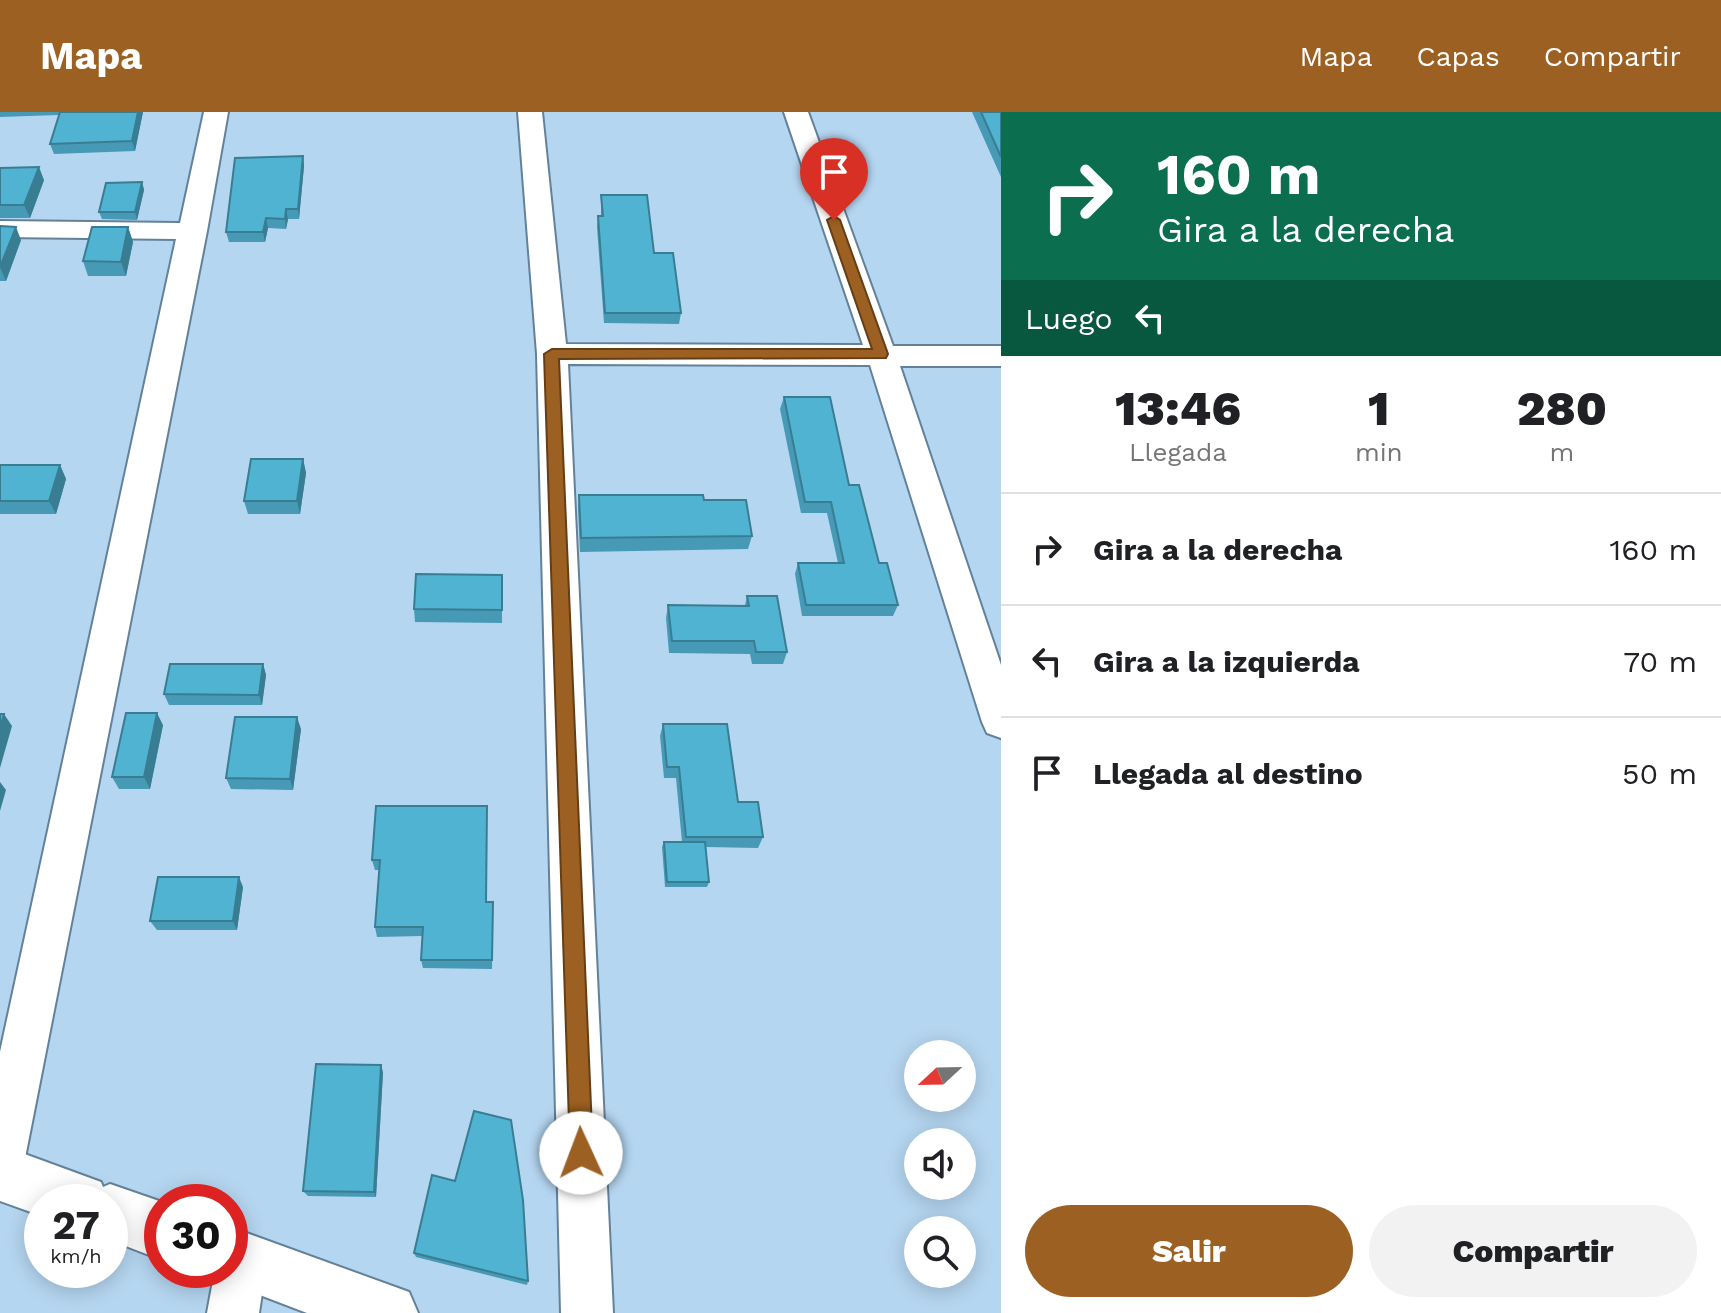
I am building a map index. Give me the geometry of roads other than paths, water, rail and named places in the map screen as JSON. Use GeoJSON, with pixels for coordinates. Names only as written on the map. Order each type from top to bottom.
{"type":"FeatureCollection","features":[{"type":"Feature","properties":{"kind":"main road"},"geometry":{"type":"LineString","coordinates":[[0,1173],[31,1184]]}},
{"type":"Feature","properties":{"kind":"main road"},"geometry":{"type":"LineString","coordinates":[[248,1279],[388,1313]]}},
{"type":"Feature","properties":{"kind":"street"},"geometry":{"type":"LineString","coordinates":[[0,1163],[216,112]]}},
{"type":"Feature","properties":{"kind":"street"},"geometry":{"type":"LineString","coordinates":[[530,112],[552,354],[587,1313]]}},
{"type":"Feature","properties":{"kind":"street"},"geometry":{"type":"LineString","coordinates":[[796,112],[881,354],[1001,722]]}},
{"type":"Feature","properties":{"kind":"street"},"geometry":{"type":"LineString","coordinates":[[0,229],[193,231]]}},
{"type":"Feature","properties":{"kind":"street"},"geometry":{"type":"LineString","coordinates":[[552,354],[1001,356]]}}]}
